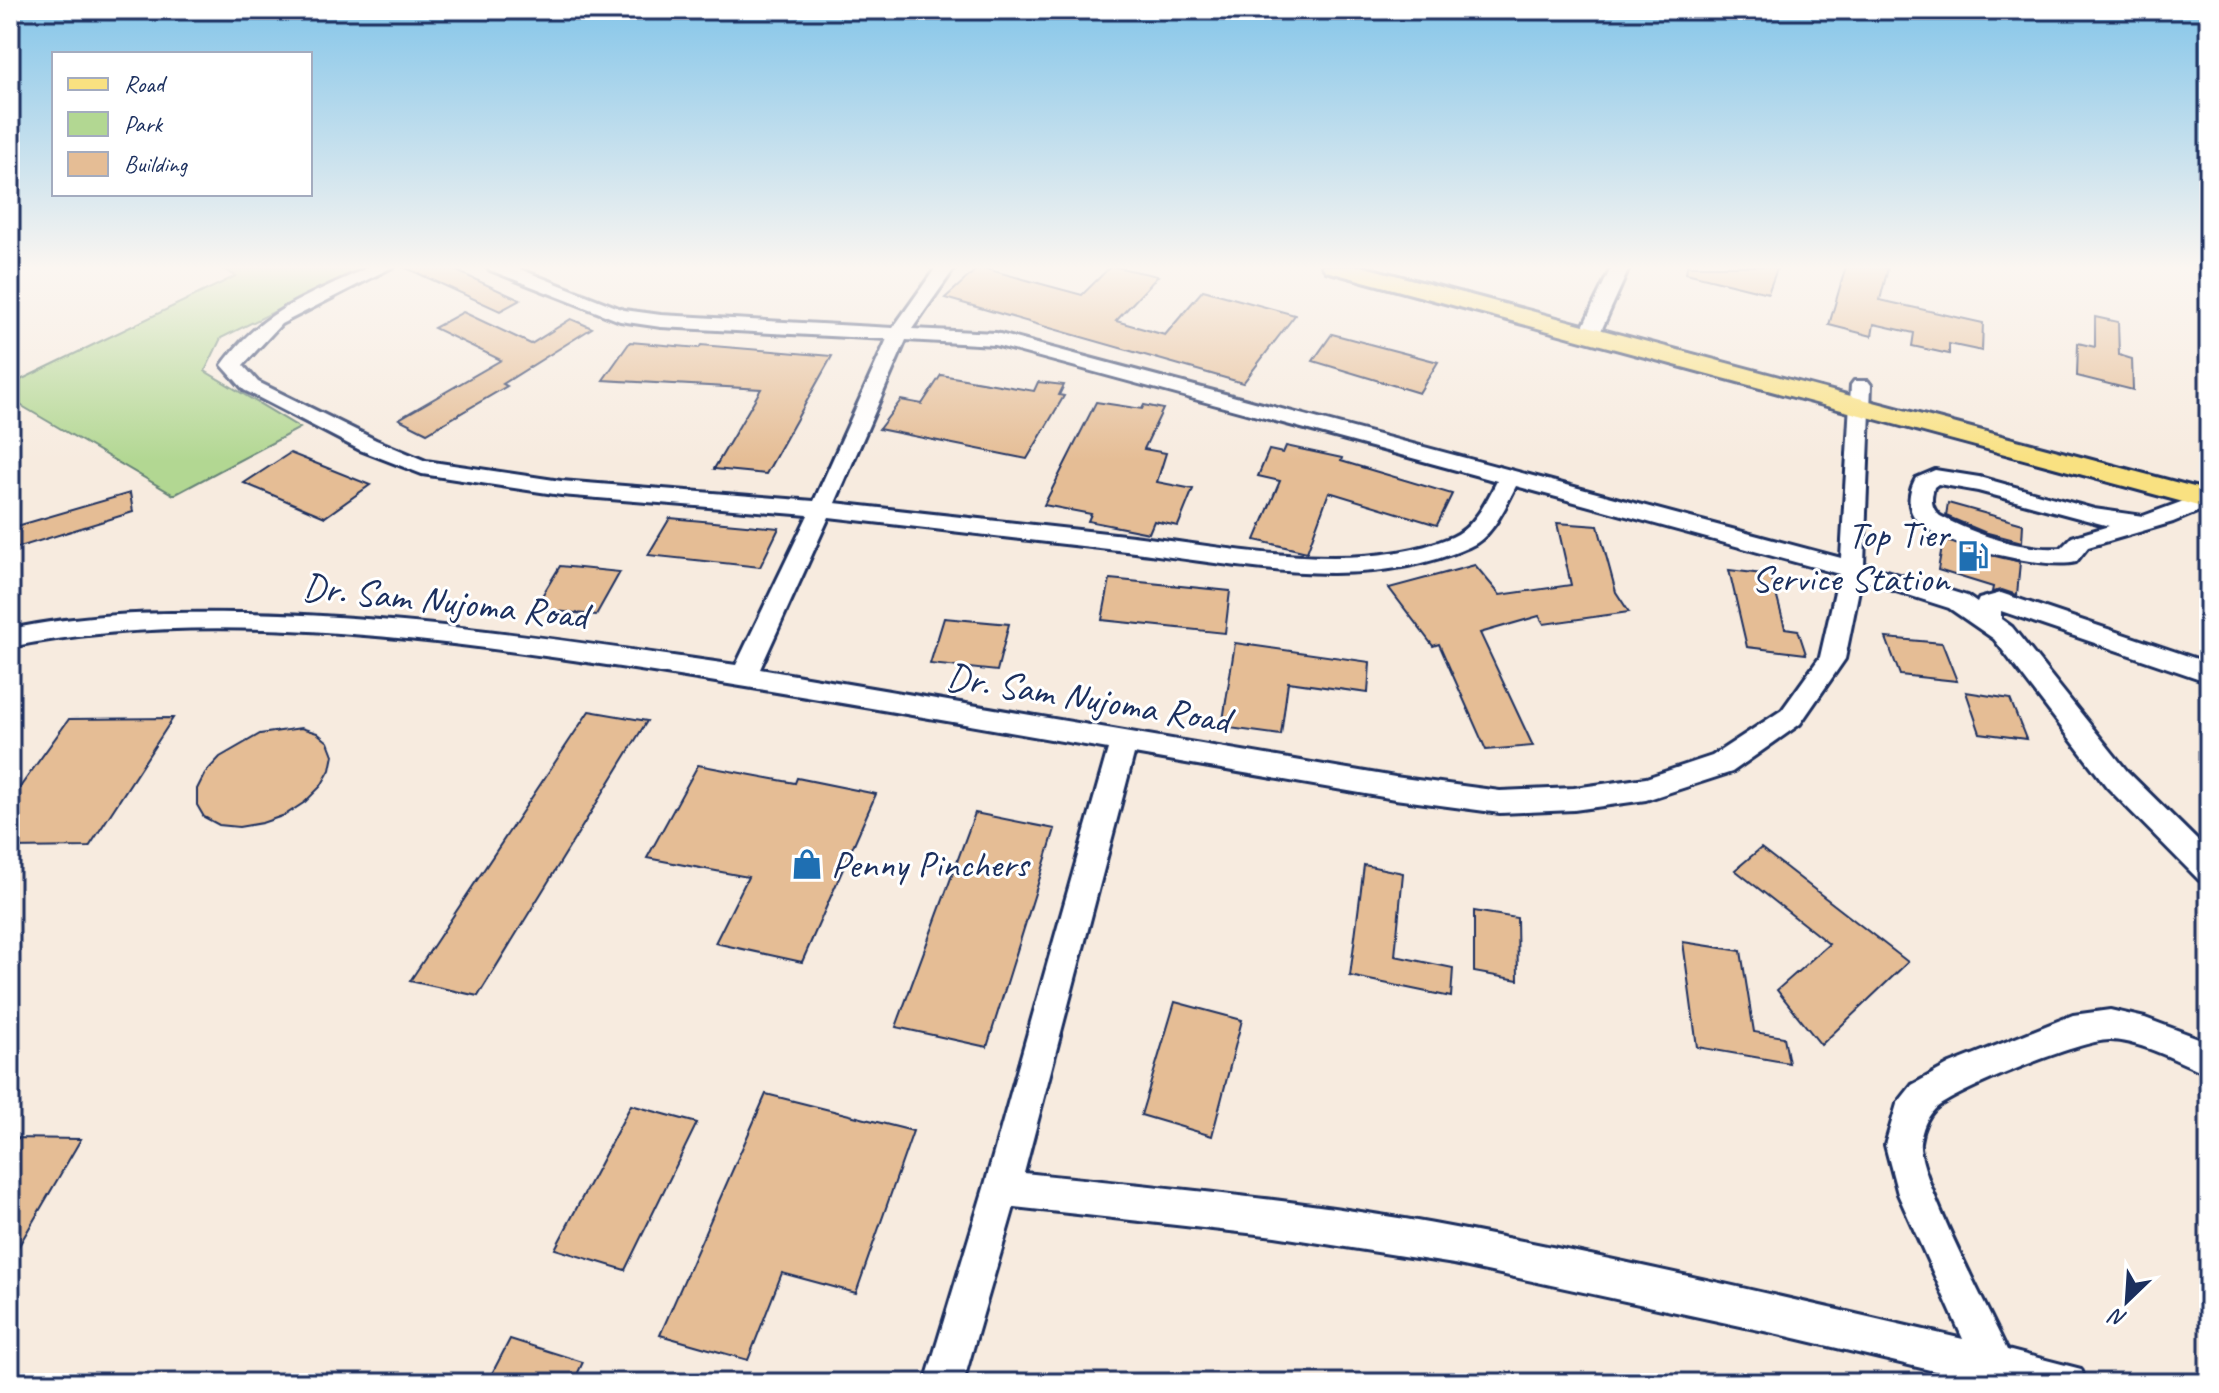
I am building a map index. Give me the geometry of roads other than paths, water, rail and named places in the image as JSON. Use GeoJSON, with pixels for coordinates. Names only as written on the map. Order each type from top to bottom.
{"type":"FeatureCollection","features":[{"type":"Feature","properties":{"kind":"main road"},"geometry":{"type":"LineString","coordinates":[[1620,331],[1859,395],[2209,480]]}},
{"type":"Feature","properties":{"kind":"main road"},"geometry":{"type":"LineString","coordinates":[[1859,395],[2209,500]]}},
{"type":"Feature","properties":{"kind":"street"},"geometry":{"type":"LineString","coordinates":[[262,331],[232,365],[251,386],[368,445],[422,467],[561,488],[822,509],[1264,559],[1356,566],[1413,557],[1464,541],[1489,517],[1510,477]]}},
{"type":"Feature","properties":{"kind":"street"},"geometry":{"type":"LineString","coordinates":[[877,331],[980,337],[1011,342],[1852,569],[1958,602],[1989,621],[2018,651],[2117,779],[2209,871]]}},
{"type":"Feature","properties":{"kind":"street"},"geometry":{"type":"LineString","coordinates":[[744,676],[822,509],[898,332]]}},
{"type":"Feature","properties":{"kind":"street","name":"Dr. Sam Nujoma Road"},"geometry":{"type":"LineString","coordinates":[[10,638],[65,627],[142,620],[307,623],[479,637],[744,676],[1395,788],[1500,802],[1574,799],[1646,789],[1722,764],[1791,717],[1832,659],[1852,569],[1859,395]]}},
{"type":"Feature","properties":{"kind":"street"},"geometry":{"type":"LineString","coordinates":[[2142,523],[2094,516],[1979,484],[1935,477],[1924,483],[1920,503],[1926,517],[1942,528],[2050,557],[2068,556],[2080,542],[2142,523],[2209,500]]}},
{"type":"Feature","properties":{"kind":"street"},"geometry":{"type":"LineString","coordinates":[[1989,621],[1988,605],[2001,602],[2209,673]]}},
{"type":"Feature","properties":{"kind":"street"},"geometry":{"type":"LineString","coordinates":[[944,1383],[1002,1188],[1123,743]]}},
{"type":"Feature","properties":{"kind":"street"},"geometry":{"type":"LineString","coordinates":[[1995,1366],[1916,1194],[1902,1145],[1909,1116],[1924,1097],[1962,1075],[2035,1048],[2073,1030],[2110,1025],[2145,1033],[2209,1058]]}},
{"type":"Feature","properties":{"kind":"street"},"geometry":{"type":"LineString","coordinates":[[1002,1188],[1275,1218],[1454,1246],[1778,1315],[2067,1383]]}},
{"type":"Feature","properties":{"kind":"place","name":"Top Tier Service Station"},"geometry":{"type":"Point","coordinates":[1973,556]}},
{"type":"Feature","properties":{"kind":"place","name":"Penny Pinchers"},"geometry":{"type":"Point","coordinates":[807,864]}}]}
